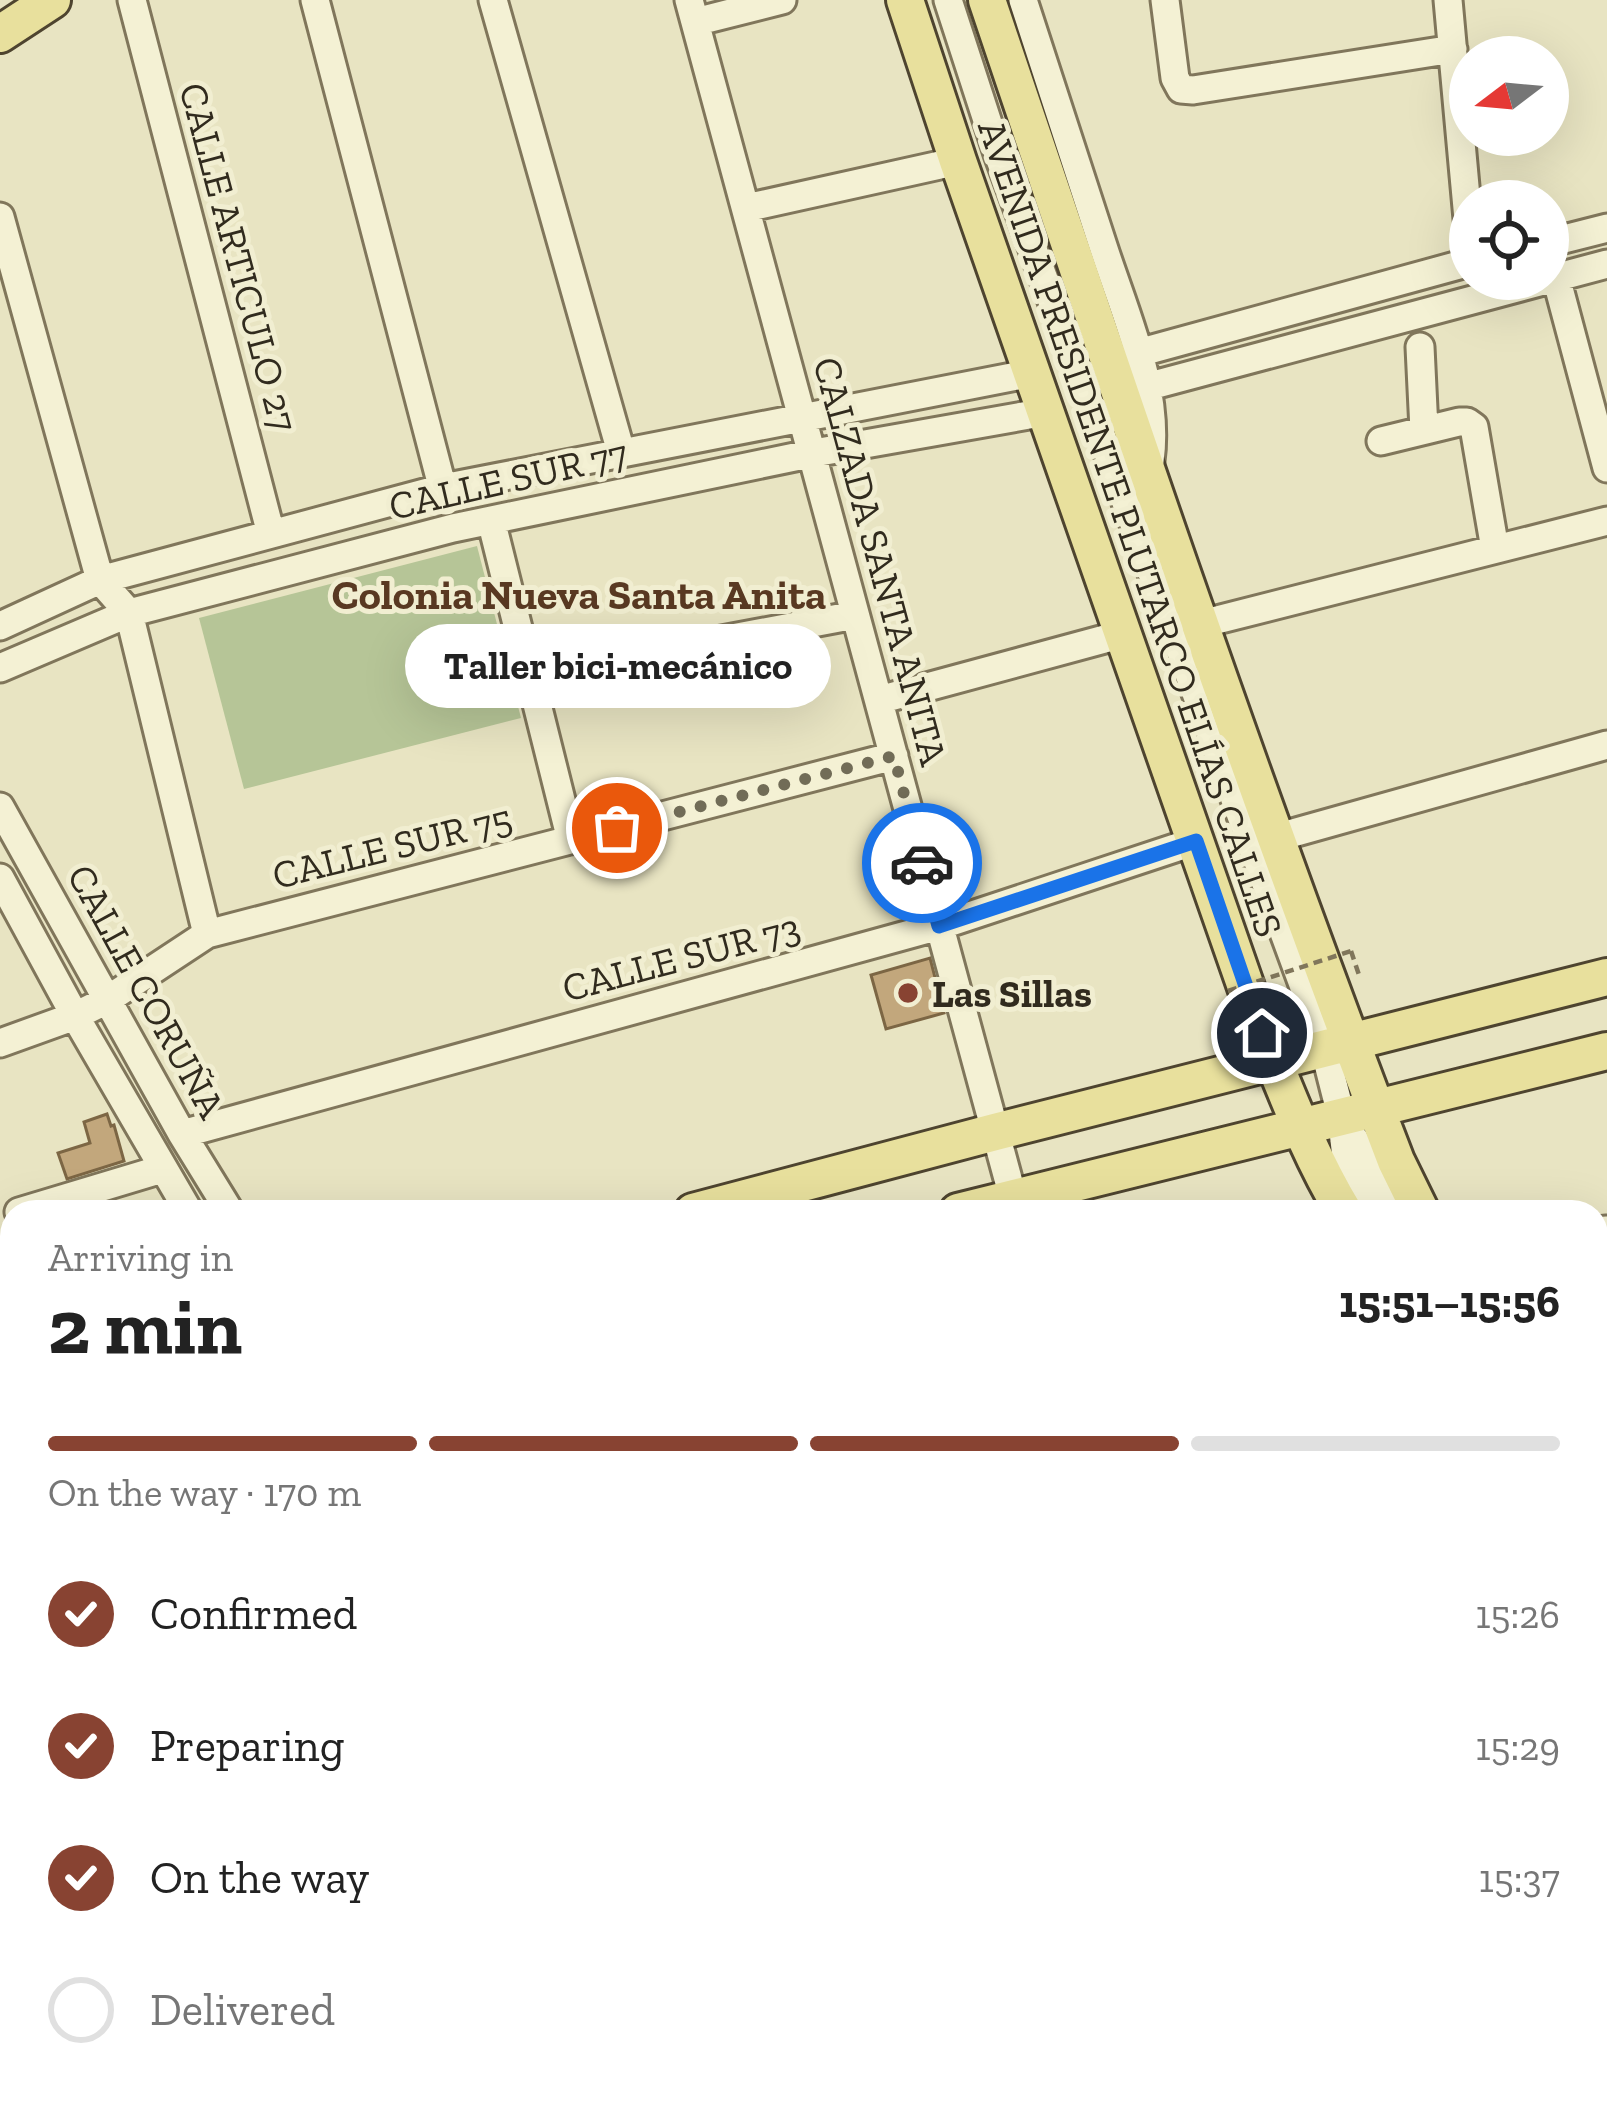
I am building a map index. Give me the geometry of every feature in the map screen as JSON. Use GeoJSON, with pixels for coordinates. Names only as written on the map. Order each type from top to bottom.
{"type":"FeatureCollection","features":[{"type":"Feature","properties":{"kind":"main road"},"geometry":{"type":"LineString","coordinates":[[0,34],[52,0]]}},
{"type":"Feature","properties":{"kind":"main road","name":"AVENIDA PRESIDENTE PLUTARCO ELÍAS CALLES"},"geometry":{"type":"LineString","coordinates":[[905,0],[1274,1063],[1338,1200]]}},
{"type":"Feature","properties":{"kind":"main road","name":"AVENIDA PRESIDENTE PLUTARCO ELÍAS CALLES"},"geometry":{"type":"LineString","coordinates":[[987,0],[1275,838],[1358,1111],[1396,1162],[1415,1200]]}},
{"type":"Feature","properties":{"kind":"main road"},"geometry":{"type":"LineString","coordinates":[[747,1200],[1607,977]]}},
{"type":"Feature","properties":{"kind":"main road"},"geometry":{"type":"LineString","coordinates":[[1033,1200],[1300,1126],[1607,1051]]}},
{"type":"Feature","properties":{"kind":"street","name":"CALLE ARTICULO 27"},"geometry":{"type":"LineString","coordinates":[[132,0],[271,534]]}},
{"type":"Feature","properties":{"kind":"street"},"geometry":{"type":"LineString","coordinates":[[315,0],[453,528]]}},
{"type":"Feature","properties":{"kind":"street"},"geometry":{"type":"LineString","coordinates":[[493,0],[621,452]]}},
{"type":"Feature","properties":{"kind":"street"},"geometry":{"type":"LineString","coordinates":[[692,11],[782,0]]}},
{"type":"Feature","properties":{"kind":"street"},"geometry":{"type":"LineString","coordinates":[[948,0],[998,154],[1319,1028],[1338,1047]]}},
{"type":"Feature","properties":{"kind":"street","name":"AVENIDA PRESIDENTE PLUTARCO ELÍAS CALLES"},"geometry":{"type":"LineString","coordinates":[[1024,0],[1138,353],[1152,444],[1148,477]]}},
{"type":"Feature","properties":{"kind":"street"},"geometry":{"type":"LineString","coordinates":[[1165,0],[1175,78],[1181,89],[1449,50]]}},
{"type":"Feature","properties":{"kind":"street"},"geometry":{"type":"LineString","coordinates":[[1448,0],[1452,36]]}},
{"type":"Feature","properties":{"kind":"street","name":"CALZADA SANTA ANITA"},"geometry":{"type":"LineString","coordinates":[[692,11],[1014,1200]]}},
{"type":"Feature","properties":{"kind":"street"},"geometry":{"type":"LineString","coordinates":[[746,208],[958,161]]}},
{"type":"Feature","properties":{"kind":"street"},"geometry":{"type":"LineString","coordinates":[[0,217],[100,580],[129,613],[207,934]]}},
{"type":"Feature","properties":{"kind":"street"},"geometry":{"type":"LineString","coordinates":[[1569,238],[1607,228]]}},
{"type":"Feature","properties":{"kind":"street"},"geometry":{"type":"LineString","coordinates":[[1569,274],[1607,264]]}},
{"type":"Feature","properties":{"kind":"street"},"geometry":{"type":"LineString","coordinates":[[1138,353],[1449,268]]}},
{"type":"Feature","properties":{"kind":"street"},"geometry":{"type":"LineString","coordinates":[[1146,387],[1449,297]]}},
{"type":"Feature","properties":{"kind":"street"},"geometry":{"type":"LineString","coordinates":[[1562,300],[1607,468]]}},
{"type":"Feature","properties":{"kind":"street"},"geometry":{"type":"LineString","coordinates":[[1420,347],[1424,430]]}},
{"type":"Feature","properties":{"kind":"street","name":"CALLE SUR 77"},"geometry":{"type":"LineString","coordinates":[[0,626],[100,580],[443,488],[1032,373]]}},
{"type":"Feature","properties":{"kind":"street","name":"CALLE SUR 77"},"geometry":{"type":"LineString","coordinates":[[0,668],[129,613],[453,528],[814,453],[1046,412]]}},
{"type":"Feature","properties":{"kind":"street"},"geometry":{"type":"LineString","coordinates":[[1381,441],[1459,422],[1474,427],[1495,549]]}},
{"type":"Feature","properties":{"kind":"street"},"geometry":{"type":"LineString","coordinates":[[491,520],[571,840]]}},
{"type":"Feature","properties":{"kind":"street"},"geometry":{"type":"LineString","coordinates":[[1201,624],[1607,521]]}},
{"type":"Feature","properties":{"kind":"street"},"geometry":{"type":"LineString","coordinates":[[530,676],[855,615]]}},
{"type":"Feature","properties":{"kind":"street"},"geometry":{"type":"LineString","coordinates":[[879,700],[1123,634]]}},
{"type":"Feature","properties":{"kind":"street"},"geometry":{"type":"LineString","coordinates":[[1275,838],[1607,745]]}},
{"type":"Feature","properties":{"kind":"street","name":"CALLE SUR 75"},"geometry":{"type":"LineString","coordinates":[[0,1043],[107,1000],[207,934],[894,756]]}},
{"type":"Feature","properties":{"kind":"street","name":"CALLE CORUÑA"},"geometry":{"type":"LineString","coordinates":[[0,807],[223,1200]]}},
{"type":"Feature","properties":{"kind":"street","name":"CALLE SUR 73"},"geometry":{"type":"LineString","coordinates":[[182,1134],[939,926],[1196,841]]}},
{"type":"Feature","properties":{"kind":"street","name":"CALLE CORUÑA"},"geometry":{"type":"LineString","coordinates":[[0,878],[182,1200]]}},
{"type":"Feature","properties":{"kind":"street"},"geometry":{"type":"LineString","coordinates":[[1358,1111],[1346,1157],[1365,1200]]}},
{"type":"Feature","properties":{"kind":"street"},"geometry":{"type":"LineString","coordinates":[[1358,1111],[1388,1200]]}},
{"type":"Feature","properties":{"kind":"street"},"geometry":{"type":"LineString","coordinates":[[58,1200],[162,1168]]}},
{"type":"Feature","properties":{"kind":"path"},"geometry":{"type":"LineString","coordinates":[[1228,991],[1351,951]]}},
{"type":"Feature","properties":{"kind":"green space"},"geometry":{"type":"Polygon","coordinates":[[[477,546],[521,718],[244,789],[199,618],[477,546]]]}},
{"type":"Feature","properties":{"kind":"building","name":"Las Sillas"},"geometry":{"type":"Polygon","coordinates":[[[930,958],[944,1013],[886,1029],[871,975],[930,958]]]}},
{"type":"Feature","properties":{"kind":"building"},"geometry":{"type":"Polygon","coordinates":[[[107,1114],[124,1161],[67,1179],[58,1153],[90,1143],[84,1122],[107,1114]]]}},
{"type":"Feature","properties":{"kind":"way so far"},"geometry":{"type":"LineString","coordinates":[[617,828],[894,756],[922,863]]}},
{"type":"Feature","properties":{"kind":"place","name":"Taller bici-mecánico"},"geometry":{"type":"Point","coordinates":[617,828]}},
{"type":"Feature","properties":{"kind":"place","name":"Las Sillas"},"geometry":{"type":"Point","coordinates":[908,993]}},
{"type":"Feature","properties":{"kind":"district","name":"Colonia Nueva Santa Anita"},"geometry":{"type":"Point","coordinates":[579,594]}},
{"type":"Feature","properties":{"kind":"route"},"geometry":{"type":"LineString","coordinates":[[922,863],[939,926],[1196,841],[1262,1033]]}}]}
